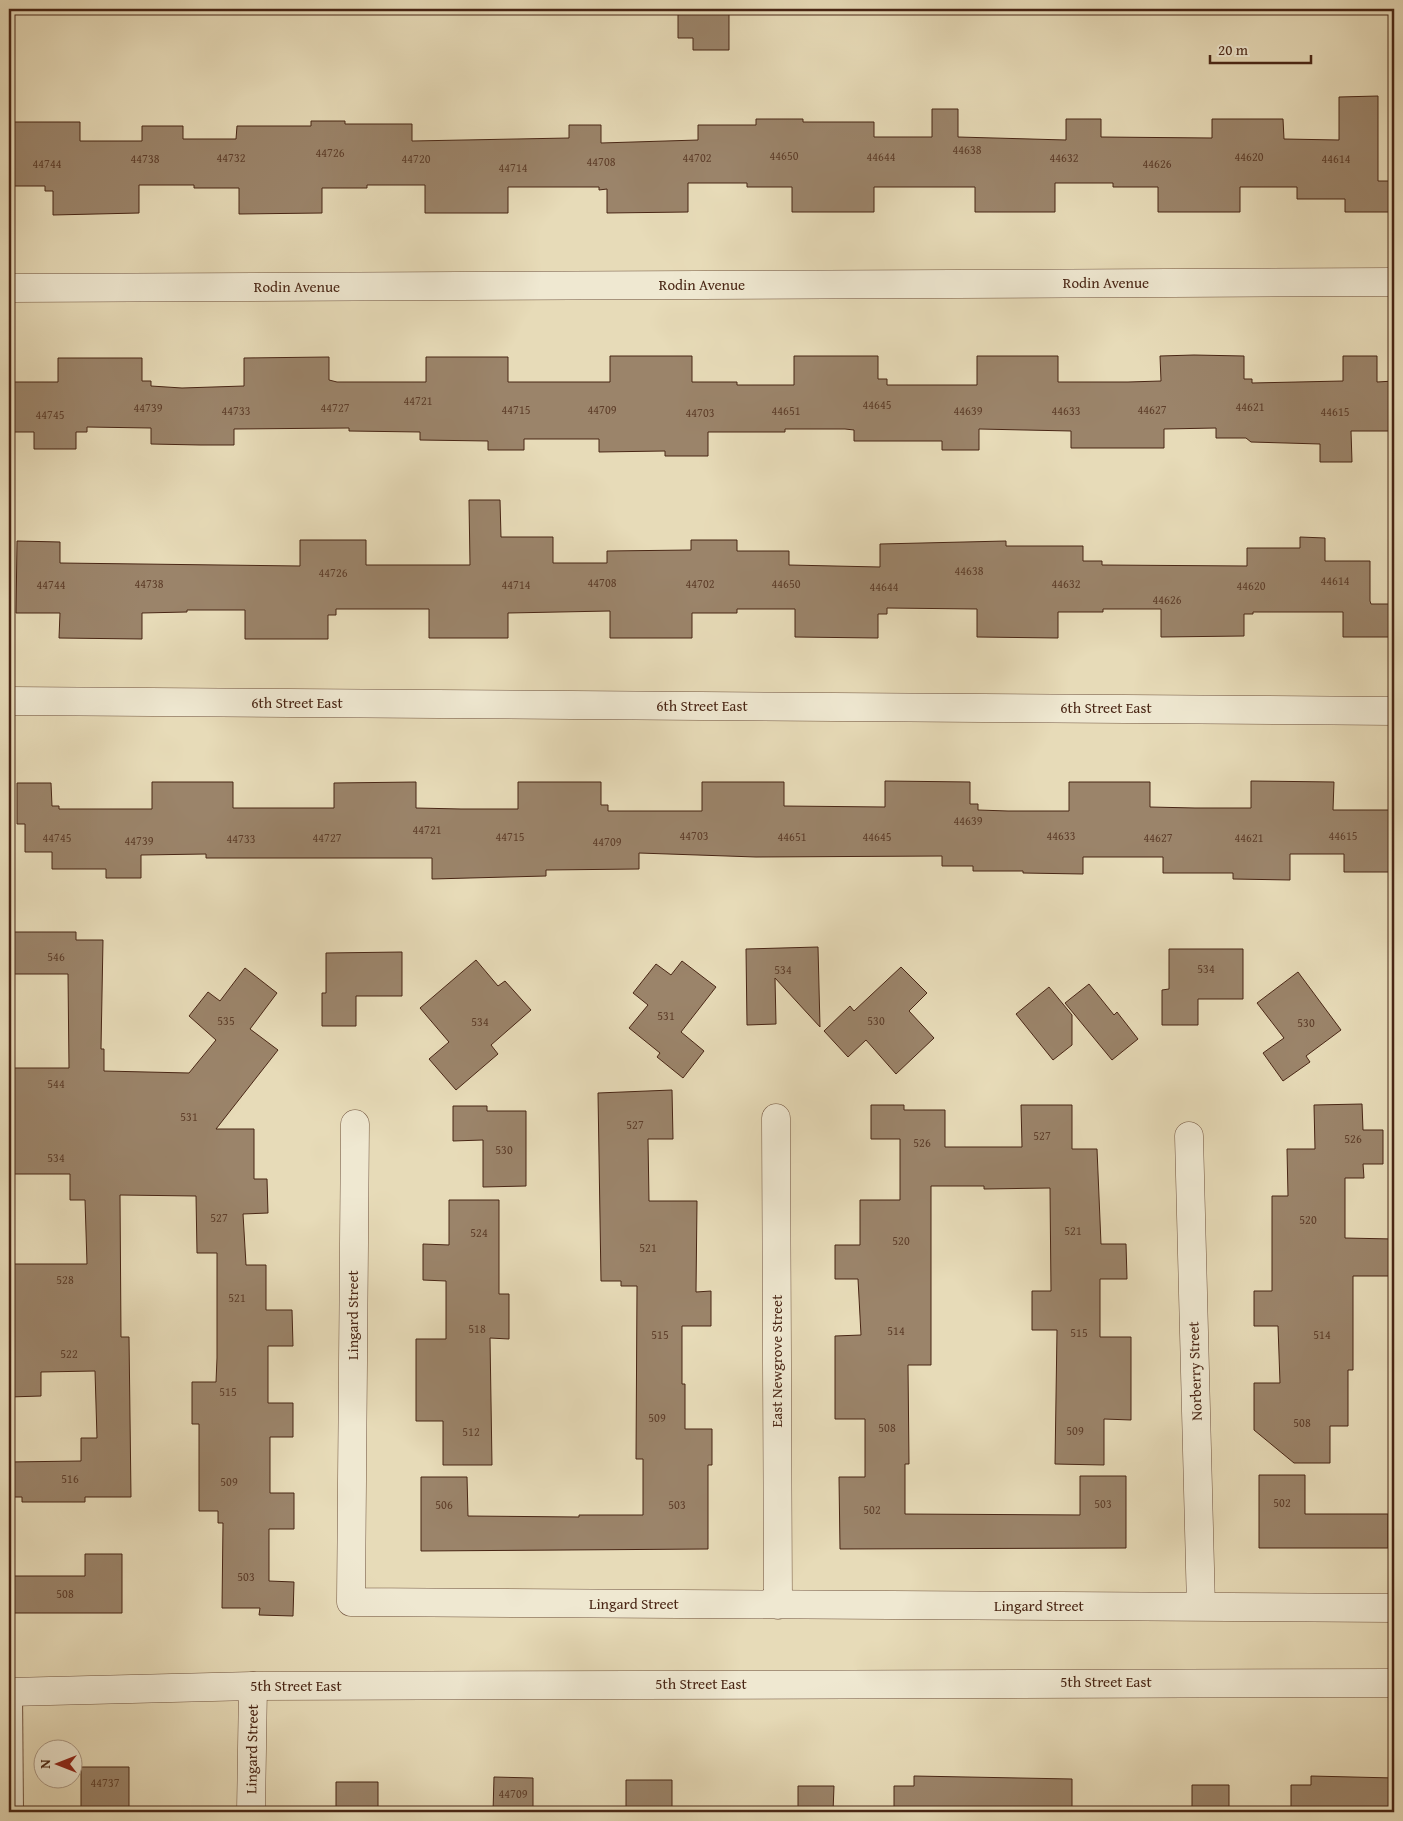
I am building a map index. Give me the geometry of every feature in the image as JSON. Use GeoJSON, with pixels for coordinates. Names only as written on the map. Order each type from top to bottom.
{"type":"FeatureCollection","features":[{"type":"Feature","properties":{"kind":"street","name":"Rodin Avenue"},"geometry":{"type":"LineString","coordinates":[[9,288],[1394,282]]}},
{"type":"Feature","properties":{"kind":"street","name":"6th Street East"},"geometry":{"type":"LineString","coordinates":[[9,701],[1394,710]]}},
{"type":"Feature","properties":{"kind":"street","name":"East Newgrove Street"},"geometry":{"type":"LineString","coordinates":[[776,1118],[778,1605]]}},
{"type":"Feature","properties":{"kind":"street","name":"Lingard Street"},"geometry":{"type":"LineString","coordinates":[[355,1124],[351,1602],[1394,1608]]}},
{"type":"Feature","properties":{"kind":"street","name":"Norberry Street"},"geometry":{"type":"LineString","coordinates":[[1189,1136],[1201,1607]]}},
{"type":"Feature","properties":{"kind":"street","name":"5th Street East"},"geometry":{"type":"LineString","coordinates":[[11,1692],[253,1686],[1394,1683]]}},
{"type":"Feature","properties":{"kind":"street","name":"Lingard Street"},"geometry":{"type":"LineString","coordinates":[[251,1812],[253,1686]]}},
{"type":"Feature","properties":{"kind":"lane"},"geometry":{"type":"LineString","coordinates":[[11,1692],[15,1812]]}},
{"type":"Feature","properties":{"kind":"building"},"geometry":{"type":"Polygon","coordinates":[[[678,9],[729,9],[729,50],[693,50],[693,38],[678,38],[678,9]]]}},
{"type":"Feature","properties":{"kind":"building"},"geometry":{"type":"Polygon","coordinates":[[[1378,96],[1378,181],[1394,181],[1394,212],[1345,212],[1345,199],[1297,199],[1297,187],[1240,187],[1240,212],[1158,212],[1158,187],[1113,187],[1113,183],[1055,183],[1055,212],[975,212],[975,187],[874,187],[874,212],[792,212],[792,187],[747,187],[747,183],[688,183],[688,212],[607,213],[607,189],[599,190],[599,187],[508,187],[508,213],[425,213],[425,185],[367,185],[367,188],[322,188],[322,213],[239,214],[239,188],[194,188],[194,185],[139,185],[139,213],[53,215],[53,191],[45,191],[45,186],[13,186],[13,122],[80,122],[80,141],[142,141],[142,126],[183,126],[183,139],[236,139],[237,126],[311,126],[311,121],[345,121],[345,124],[412,124],[412,141],[569,138],[569,125],[601,125],[601,143],[698,140],[698,125],[756,125],[756,119],[803,119],[803,122],[874,122],[874,137],[932,137],[932,109],[958,109],[958,137],[1066,140],[1066,119],[1101,119],[1101,137],[1212,138],[1212,119],[1283,119],[1284,139],[1339,140],[1339,97],[1378,96]]]}},
{"type":"Feature","properties":{"kind":"building"},"geometry":{"type":"Polygon","coordinates":[[[610,356],[692,356],[692,382],[737,382],[737,385],[794,385],[794,356],[878,356],[878,379],[887,379],[887,385],[977,385],[977,356],[1058,356],[1058,382],[1128,382],[1161,381],[1160,356],[1244,356],[1244,379],[1252,379],[1252,383],[1343,381],[1343,356],[1377,356],[1377,382],[1394,381],[1394,431],[1351,431],[1352,462],[1320,462],[1320,444],[1251,442],[1246,438],[1216,438],[1216,428],[1164,429],[1164,448],[1071,448],[1071,431],[979,429],[979,450],[942,450],[942,441],[854,441],[854,430],[845,429],[785,429],[785,432],[708,432],[708,456],[665,456],[665,451],[599,452],[599,439],[524,439],[524,450],[488,450],[488,441],[420,440],[420,432],[349,431],[349,428],[234,429],[234,445],[200,445],[151,444],[151,428],[87,427],[87,432],[76,432],[76,449],[34,449],[34,432],[14,432],[14,382],[58,382],[58,358],[142,358],[142,381],[151,381],[151,386],[182,388],[244,386],[244,358],[329,357],[329,380],[337,382],[426,382],[426,357],[508,357],[508,382],[610,382],[610,356]]]}},
{"type":"Feature","properties":{"kind":"building"},"geometry":{"type":"Polygon","coordinates":[[[469,500],[500,500],[501,537],[553,537],[553,563],[607,563],[607,551],[691,550],[691,540],[737,540],[737,551],[789,551],[789,565],[880,567],[880,544],[1006,541],[1006,546],[1083,546],[1083,561],[1102,561],[1102,565],[1247,566],[1247,548],[1300,548],[1300,537],[1325,538],[1325,561],[1370,561],[1370,601],[1371,604],[1394,604],[1394,637],[1343,637],[1343,612],[1253,612],[1253,614],[1244,614],[1244,636],[1161,637],[1161,609],[1103,609],[1103,612],[1058,612],[1058,638],[977,637],[977,609],[887,608],[887,614],[878,614],[878,638],[795,637],[795,609],[737,609],[737,613],[692,613],[692,638],[610,638],[610,611],[508,613],[508,638],[429,638],[429,609],[336,609],[336,615],[328,615],[328,639],[245,639],[245,610],[187,610],[187,612],[142,613],[142,639],[59,638],[60,613],[16,613],[17,541],[60,542],[60,563],[300,566],[300,540],[366,540],[366,565],[470,565],[469,500]]]}},
{"type":"Feature","properties":{"kind":"building"},"geometry":{"type":"Polygon","coordinates":[[[885,781],[970,782],[970,804],[978,804],[978,810],[1008,811],[1069,811],[1069,782],[1150,782],[1150,807],[1251,808],[1251,781],[1334,782],[1333,810],[1394,810],[1394,872],[1344,872],[1344,854],[1290,854],[1290,880],[1233,879],[1233,873],[1163,873],[1163,857],[1083,857],[1083,874],[973,871],[973,866],[942,866],[942,856],[756,857],[639,853],[639,869],[546,870],[546,876],[432,879],[432,858],[206,858],[206,854],[141,855],[141,878],[106,878],[106,869],[52,869],[52,852],[25,852],[25,824],[17,824],[17,783],[51,783],[52,806],[59,806],[59,809],[152,809],[152,782],[233,782],[233,808],[334,808],[334,783],[416,782],[416,808],[518,809],[518,782],[601,782],[601,805],[608,805],[608,811],[702,811],[702,782],[784,782],[784,806],[885,807],[885,781]]]}},
{"type":"Feature","properties":{"kind":"building"},"geometry":{"type":"Polygon","coordinates":[[[9,932],[76,932],[76,940],[103,940],[101,1049],[104,1049],[104,1071],[189,1073],[216,1040],[189,1016],[208,992],[220,1001],[245,968],[277,993],[250,1029],[278,1050],[216,1129],[254,1129],[254,1179],[267,1179],[268,1213],[243,1214],[246,1265],[266,1265],[266,1310],[292,1310],[293,1346],[268,1346],[268,1403],[293,1403],[293,1437],[270,1437],[270,1493],[294,1493],[294,1529],[269,1529],[269,1581],[294,1582],[293,1616],[259,1615],[260,1608],[222,1608],[223,1523],[218,1523],[218,1511],[199,1511],[199,1424],[192,1424],[192,1382],[216,1382],[217,1253],[197,1253],[196,1196],[120,1195],[121,1337],[129,1337],[131,1497],[85,1497],[85,1502],[22,1502],[22,1497],[9,1497],[9,1462],[81,1461],[81,1438],[97,1438],[95,1371],[41,1372],[41,1396],[9,1397],[9,1264],[87,1264],[85,1200],[70,1200],[70,1174],[9,1174],[9,1068],[69,1068],[68,974],[9,974],[9,932]]]}},
{"type":"Feature","properties":{"kind":"building"},"geometry":{"type":"Polygon","coordinates":[[[818,947],[820,1027],[775,978],[776,1024],[747,1025],[746,949],[818,947]]]}},
{"type":"Feature","properties":{"kind":"building"},"geometry":{"type":"Polygon","coordinates":[[[1169,949],[1243,949],[1243,999],[1198,999],[1198,1025],[1162,1025],[1162,990],[1169,989],[1169,949]]]}},
{"type":"Feature","properties":{"kind":"building"},"geometry":{"type":"Polygon","coordinates":[[[402,952],[402,996],[356,996],[356,1026],[322,1026],[322,993],[326,993],[326,953],[402,952]]]}},
{"type":"Feature","properties":{"kind":"building"},"geometry":{"type":"Polygon","coordinates":[[[476,960],[498,986],[505,981],[531,1010],[491,1045],[498,1054],[456,1090],[429,1059],[449,1042],[420,1008],[476,960]]]}},
{"type":"Feature","properties":{"kind":"building"},"geometry":{"type":"Polygon","coordinates":[[[682,961],[716,987],[681,1032],[704,1051],[683,1078],[657,1057],[660,1053],[629,1028],[648,1005],[633,993],[656,964],[671,975],[682,961]]]}},
{"type":"Feature","properties":{"kind":"building"},"geometry":{"type":"Polygon","coordinates":[[[901,967],[927,993],[909,1011],[934,1038],[896,1074],[866,1040],[848,1057],[824,1031],[850,1006],[854,1011],[901,967]]]}},
{"type":"Feature","properties":{"kind":"building"},"geometry":{"type":"Polygon","coordinates":[[[1298,972],[1341,1030],[1306,1056],[1310,1062],[1283,1081],[1263,1053],[1284,1038],[1257,1003],[1298,972]]]}},
{"type":"Feature","properties":{"kind":"building"},"geometry":{"type":"Polygon","coordinates":[[[1089,984],[1114,1015],[1117,1012],[1138,1039],[1112,1060],[1065,1003],[1089,984]]]}},
{"type":"Feature","properties":{"kind":"building"},"geometry":{"type":"Polygon","coordinates":[[[1049,987],[1072,1015],[1072,1045],[1053,1060],[1016,1014],[1049,987]]]}},
{"type":"Feature","properties":{"kind":"building"},"geometry":{"type":"Polygon","coordinates":[[[672,1090],[673,1139],[648,1139],[649,1201],[697,1201],[696,1292],[711,1291],[711,1326],[682,1326],[682,1384],[685,1384],[685,1429],[712,1429],[712,1465],[708,1465],[708,1549],[421,1551],[421,1477],[467,1477],[468,1516],[579,1517],[579,1515],[643,1515],[643,1459],[636,1459],[637,1286],[621,1286],[621,1281],[601,1281],[598,1093],[672,1090]]]}},
{"type":"Feature","properties":{"kind":"building"},"geometry":{"type":"Polygon","coordinates":[[[1362,1104],[1363,1130],[1383,1130],[1383,1164],[1363,1164],[1364,1178],[1345,1178],[1345,1238],[1393,1239],[1394,1276],[1353,1276],[1353,1370],[1348,1370],[1348,1426],[1330,1426],[1330,1463],[1294,1463],[1254,1430],[1254,1383],[1280,1383],[1278,1326],[1254,1326],[1254,1291],[1272,1291],[1272,1196],[1288,1196],[1287,1149],[1315,1149],[1314,1105],[1362,1104]]]}},
{"type":"Feature","properties":{"kind":"building"},"geometry":{"type":"Polygon","coordinates":[[[871,1105],[904,1105],[904,1110],[945,1110],[945,1147],[1022,1147],[1021,1105],[1072,1105],[1072,1149],[1097,1149],[1101,1244],[1126,1244],[1127,1279],[1100,1279],[1100,1337],[1131,1337],[1131,1420],[1104,1419],[1104,1465],[1055,1464],[1057,1330],[1032,1330],[1032,1291],[1051,1291],[1050,1188],[984,1189],[984,1186],[931,1186],[931,1365],[908,1365],[909,1464],[905,1464],[905,1514],[1080,1515],[1080,1476],[1126,1476],[1126,1548],[840,1549],[839,1477],[865,1477],[865,1419],[835,1419],[835,1336],[861,1335],[858,1279],[835,1279],[835,1245],[860,1245],[860,1200],[900,1200],[900,1139],[871,1139],[871,1105]]]}},
{"type":"Feature","properties":{"kind":"building"},"geometry":{"type":"Polygon","coordinates":[[[453,1106],[487,1106],[487,1111],[526,1111],[526,1186],[483,1187],[483,1140],[453,1141],[453,1106]]]}},
{"type":"Feature","properties":{"kind":"building"},"geometry":{"type":"Polygon","coordinates":[[[449,1200],[499,1200],[499,1294],[509,1294],[509,1339],[490,1338],[492,1465],[443,1465],[443,1421],[416,1421],[416,1339],[446,1339],[446,1281],[423,1280],[423,1244],[449,1245],[449,1200]]]}},
{"type":"Feature","properties":{"kind":"building"},"geometry":{"type":"Polygon","coordinates":[[[1259,1475],[1305,1475],[1305,1514],[1388,1514],[1388,1548],[1259,1548],[1259,1475]]]}},
{"type":"Feature","properties":{"kind":"building"},"geometry":{"type":"Polygon","coordinates":[[[85,1554],[122,1554],[122,1613],[9,1613],[9,1576],[85,1576],[85,1554]]]}},
{"type":"Feature","properties":{"kind":"building"},"geometry":{"type":"Polygon","coordinates":[[[82,1767],[129,1767],[129,1812],[81,1812],[82,1767]]]}},
{"type":"Feature","properties":{"kind":"building"},"geometry":{"type":"Polygon","coordinates":[[[914,1776],[1072,1779],[1072,1812],[894,1812],[894,1786],[914,1786],[914,1776]]]}},
{"type":"Feature","properties":{"kind":"building"},"geometry":{"type":"Polygon","coordinates":[[[1311,1776],[1394,1778],[1394,1812],[1291,1812],[1291,1785],[1311,1785],[1311,1776]]]}},
{"type":"Feature","properties":{"kind":"building"},"geometry":{"type":"Polygon","coordinates":[[[494,1777],[533,1778],[533,1812],[493,1812],[494,1777]]]}},
{"type":"Feature","properties":{"kind":"building"},"geometry":{"type":"Polygon","coordinates":[[[626,1780],[672,1780],[672,1812],[626,1812],[626,1780]]]}},
{"type":"Feature","properties":{"kind":"building"},"geometry":{"type":"Polygon","coordinates":[[[336,1782],[378,1782],[378,1812],[336,1812],[336,1782]]]}},
{"type":"Feature","properties":{"kind":"building"},"geometry":{"type":"Polygon","coordinates":[[[1192,1785],[1229,1785],[1229,1812],[1192,1812],[1192,1785]]]}},
{"type":"Feature","properties":{"kind":"building"},"geometry":{"type":"Polygon","coordinates":[[[798,1786],[834,1786],[833,1812],[798,1812],[798,1786]]]}}]}
